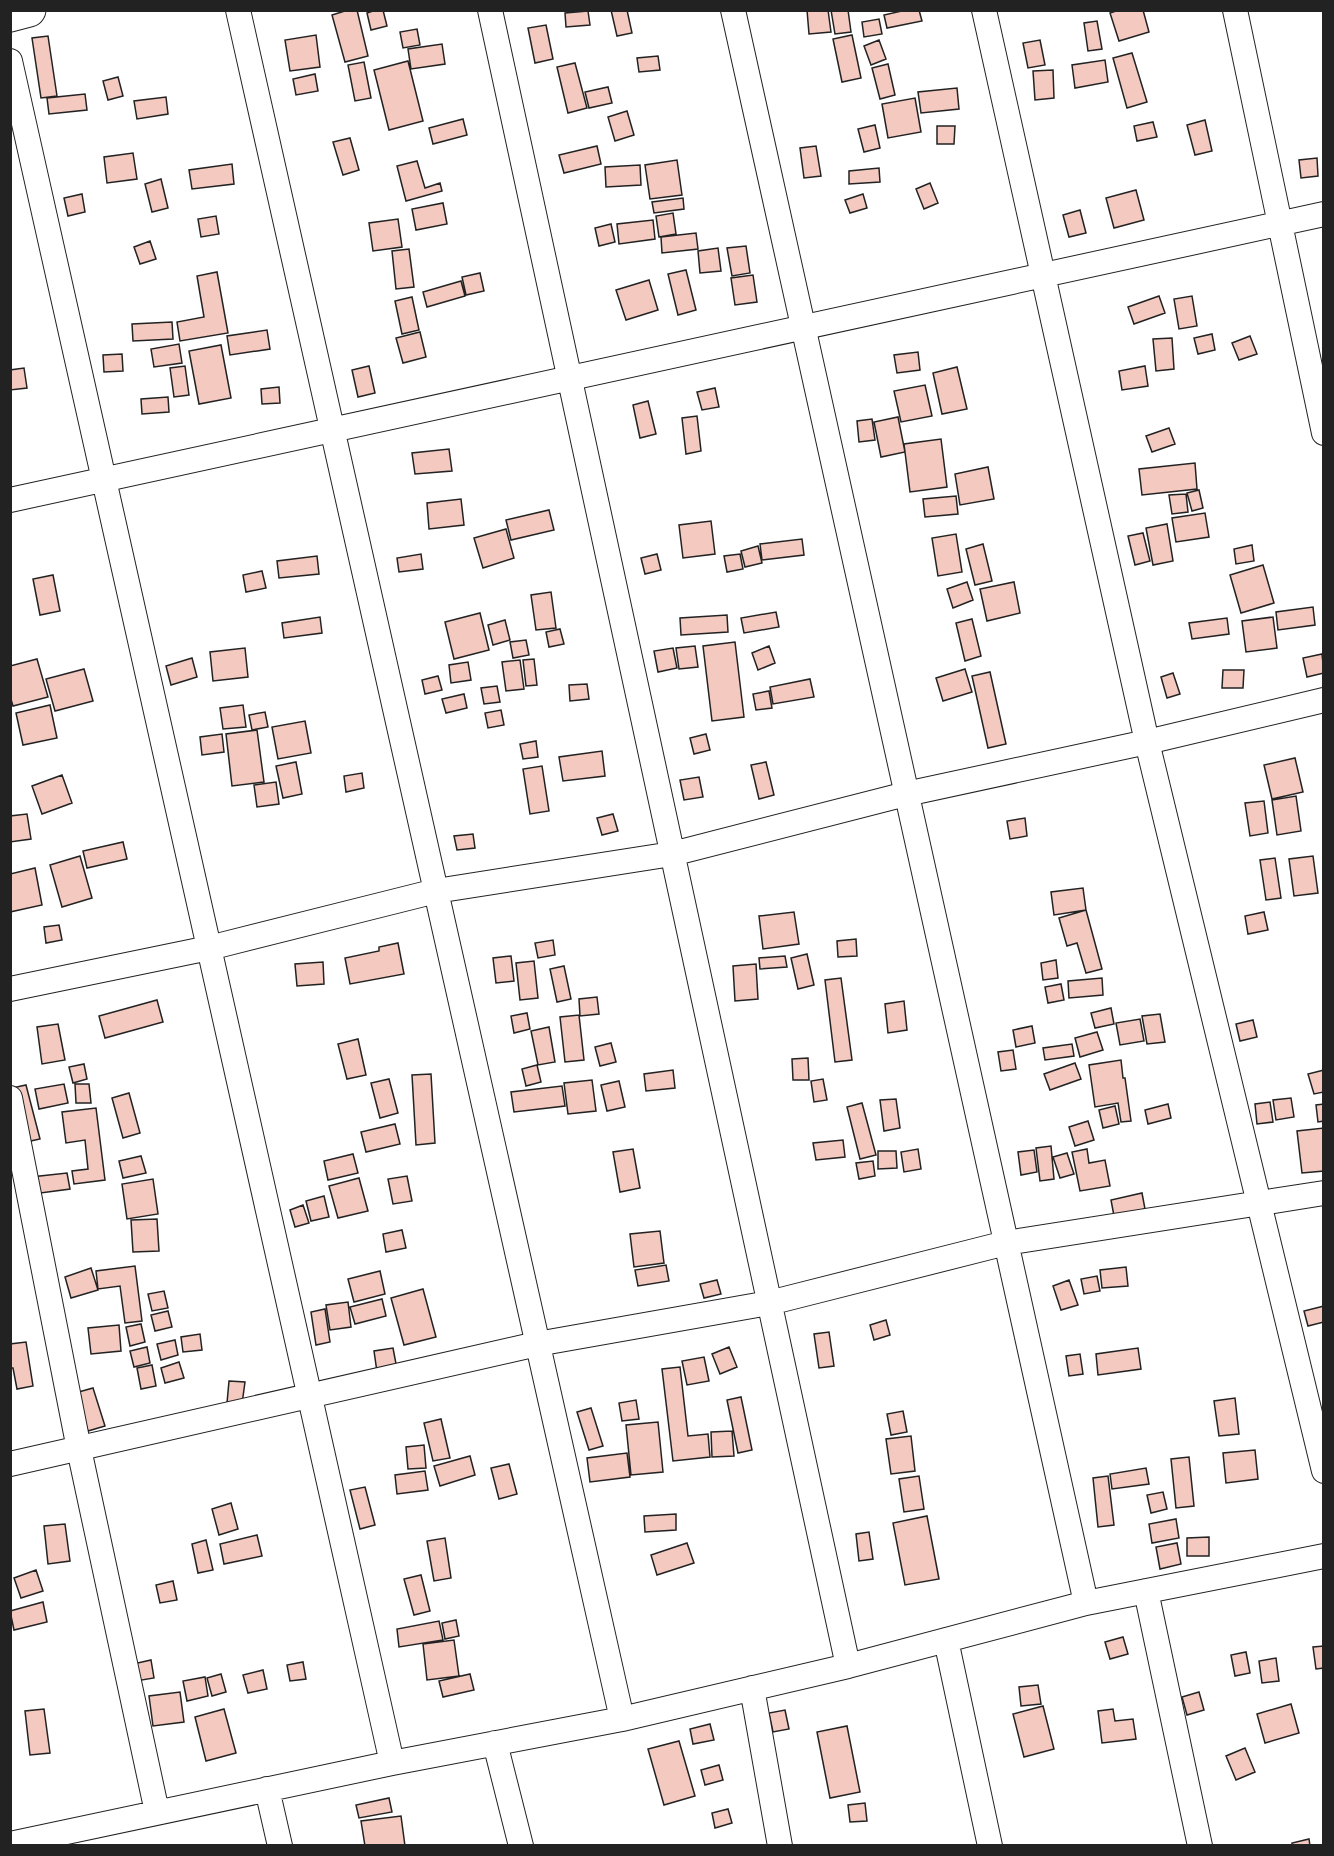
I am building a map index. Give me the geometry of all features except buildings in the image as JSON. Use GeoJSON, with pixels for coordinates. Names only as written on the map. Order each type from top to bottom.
{"type":"FeatureCollection","features":[{"type":"Feature","properties":{"kind":"street"},"geometry":{"type":"LineString","coordinates":[[10,15],[29,10]]}},
{"type":"Feature","properties":{"kind":"street"},"geometry":{"type":"LineString","coordinates":[[238,10],[622,1719]]}},
{"type":"Feature","properties":{"kind":"street"},"geometry":{"type":"LineString","coordinates":[[490,10],[848,1666]]}},
{"type":"Feature","properties":{"kind":"street"},"geometry":{"type":"LineString","coordinates":[[733,10],[1086,1603]]}},
{"type":"Feature","properties":{"kind":"street"},"geometry":{"type":"LineString","coordinates":[[984,10],[1147,742],[1323,1471]]}},
{"type":"Feature","properties":{"kind":"street"},"geometry":{"type":"LineString","coordinates":[[1235,10],[1323,433]]}},
{"type":"Feature","properties":{"kind":"street"},"geometry":{"type":"LineString","coordinates":[[10,61],[392,1763]]}},
{"type":"Feature","properties":{"kind":"street"},"geometry":{"type":"LineString","coordinates":[[10,500],[1323,214]]}},
{"type":"Feature","properties":{"kind":"street"},"geometry":{"type":"LineString","coordinates":[[10,989],[209,948],[436,891],[672,854],[906,794],[1147,742],[1323,700]]}},
{"type":"Feature","properties":{"kind":"street"},"geometry":{"type":"LineString","coordinates":[[10,1098],[79,1449],[157,1812]]}},
{"type":"Feature","properties":{"kind":"street"},"geometry":{"type":"LineString","coordinates":[[10,1464],[537,1344],[770,1303],[1006,1243],[1323,1193]]}},
{"type":"Feature","properties":{"kind":"street"},"geometry":{"type":"LineString","coordinates":[[24,1843],[157,1812],[392,1763],[622,1719],[848,1666],[1086,1603],[1323,1556]]}},
{"type":"Feature","properties":{"kind":"street"},"geometry":{"type":"LineString","coordinates":[[1146,1591],[1200,1845]]}},
{"type":"Feature","properties":{"kind":"street"},"geometry":{"type":"LineString","coordinates":[[946,1640],[990,1845]]}},
{"type":"Feature","properties":{"kind":"street"},"geometry":{"type":"LineString","coordinates":[[752,1688],[780,1845]]}},
{"type":"Feature","properties":{"kind":"street"},"geometry":{"type":"LineString","coordinates":[[495,1743],[521,1845]]}},
{"type":"Feature","properties":{"kind":"street"},"geometry":{"type":"LineString","coordinates":[[267,1789],[280,1845]]}}]}
